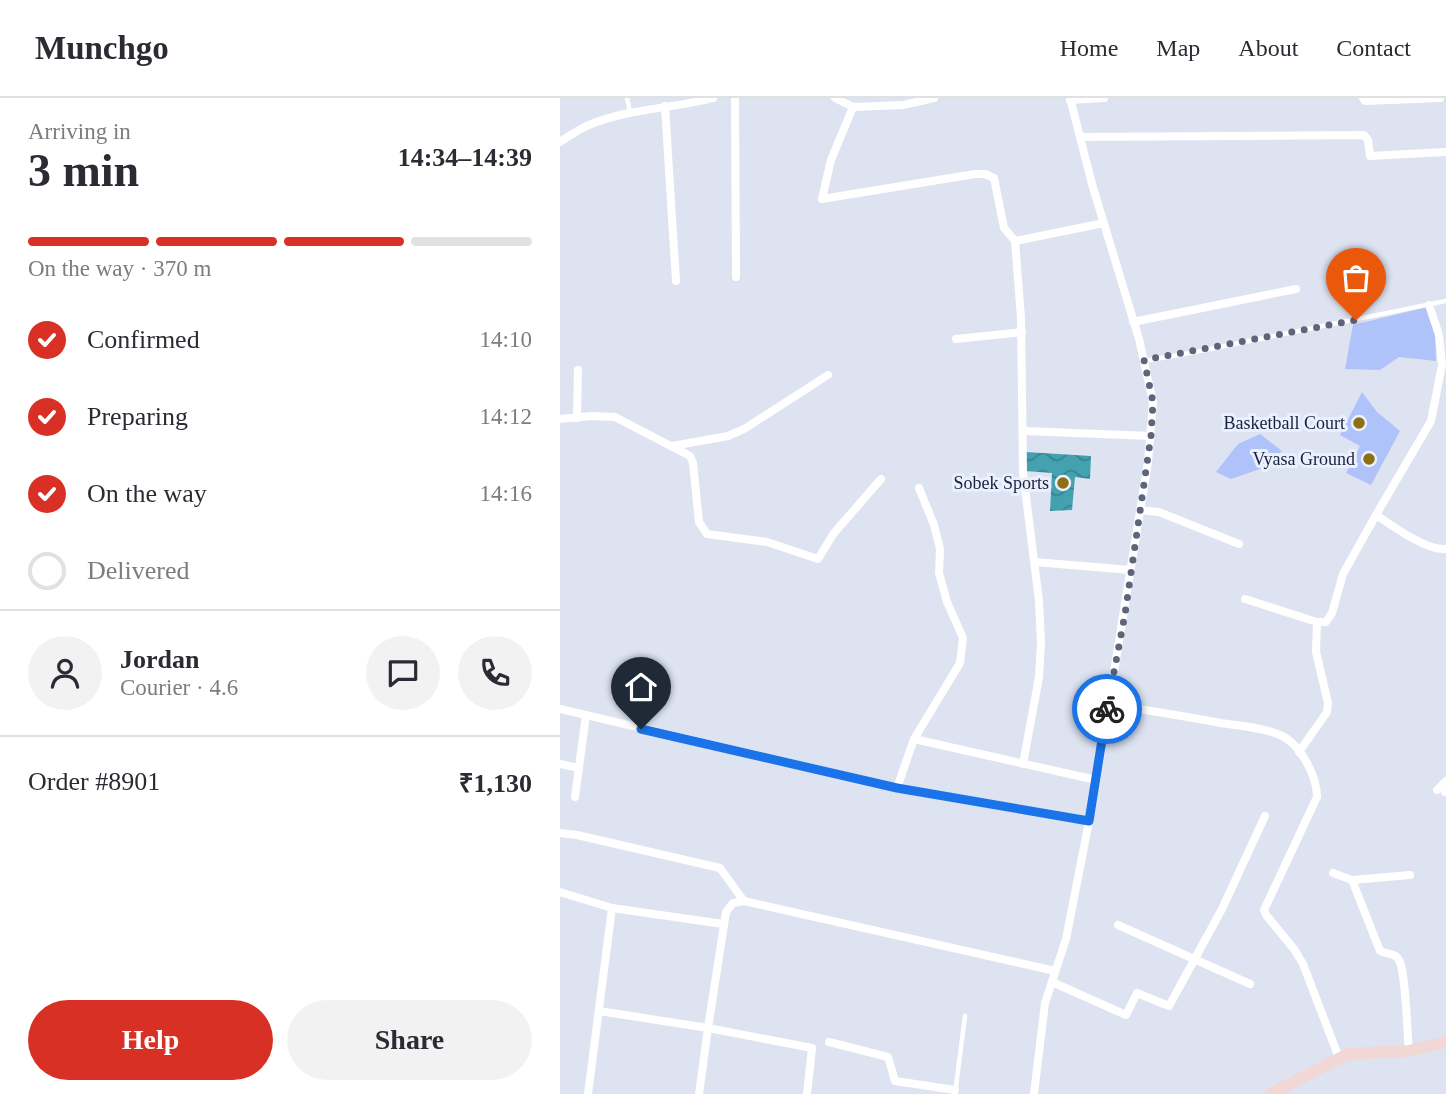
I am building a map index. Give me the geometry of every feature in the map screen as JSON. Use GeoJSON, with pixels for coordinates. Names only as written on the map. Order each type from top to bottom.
{"type":"FeatureCollection","features":[{"type":"Feature","properties":{"kind":"main road"},"geometry":{"type":"LineString","coordinates":[[1270,1094],[1348,1054],[1365,1051],[1409,1051],[1446,1042]]}},
{"type":"Feature","properties":{"kind":"street"},"geometry":{"type":"LineString","coordinates":[[560,142],[588,125],[630,112],[713,98]]}},
{"type":"Feature","properties":{"kind":"street"},"geometry":{"type":"LineString","coordinates":[[735,98],[736,277]]}},
{"type":"Feature","properties":{"kind":"street"},"geometry":{"type":"LineString","coordinates":[[835,98],[853,107],[903,105],[934,98]]}},
{"type":"Feature","properties":{"kind":"street"},"geometry":{"type":"LineString","coordinates":[[1034,1094],[1045,1003],[1070,922],[1089,821],[1151,436],[1153,402],[1144,360],[1070,99],[1104,98]]}},
{"type":"Feature","properties":{"kind":"street"},"geometry":{"type":"LineString","coordinates":[[1363,98],[1365,101],[1440,98]]}},
{"type":"Feature","properties":{"kind":"street"},"geometry":{"type":"LineString","coordinates":[[665,106],[676,281]]}},
{"type":"Feature","properties":{"kind":"street"},"geometry":{"type":"LineString","coordinates":[[853,107],[831,160],[822,199],[985,174],[994,178],[1004,228],[1015,241],[1022,332],[1023,472],[1035,562],[1041,643],[1039,677],[1023,764]]}},
{"type":"Feature","properties":{"kind":"street"},"geometry":{"type":"LineString","coordinates":[[1080,137],[1364,135],[1368,140],[1370,156],[1445,152]]}},
{"type":"Feature","properties":{"kind":"street"},"geometry":{"type":"LineString","coordinates":[[1015,241],[1104,223]]}},
{"type":"Feature","properties":{"kind":"street"},"geometry":{"type":"LineString","coordinates":[[1133,322],[1296,289]]}},
{"type":"Feature","properties":{"kind":"street"},"geometry":{"type":"LineString","coordinates":[[1245,599],[1317,622],[1329,620],[1343,574],[1431,421],[1441,365],[1439,335],[1429,305]]}},
{"type":"Feature","properties":{"kind":"street"},"geometry":{"type":"LineString","coordinates":[[956,339],[1022,332]]}},
{"type":"Feature","properties":{"kind":"street"},"geometry":{"type":"LineString","coordinates":[[577,418],[578,370]]}},
{"type":"Feature","properties":{"kind":"street"},"geometry":{"type":"LineString","coordinates":[[672,446],[729,436],[828,375]]}},
{"type":"Feature","properties":{"kind":"street"},"geometry":{"type":"LineString","coordinates":[[560,419],[615,417],[690,456],[699,522],[707,534],[766,542],[818,559],[834,533],[881,479]]}},
{"type":"Feature","properties":{"kind":"street"},"geometry":{"type":"LineString","coordinates":[[1024,431],[1151,436]]}},
{"type":"Feature","properties":{"kind":"street"},"geometry":{"type":"LineString","coordinates":[[897,788],[914,739],[960,663],[963,638],[947,601],[939,573],[940,549],[934,525],[919,488]]}},
{"type":"Feature","properties":{"kind":"street"},"geometry":{"type":"LineString","coordinates":[[1140,510],[1159,512],[1239,544]]}},
{"type":"Feature","properties":{"kind":"street"},"geometry":{"type":"LineString","coordinates":[[1376,515],[1430,547],[1446,549]]}},
{"type":"Feature","properties":{"kind":"street"},"geometry":{"type":"LineString","coordinates":[[1035,562],[1130,570]]}},
{"type":"Feature","properties":{"kind":"street"},"geometry":{"type":"LineString","coordinates":[[1299,752],[1327,712],[1328,702],[1316,652],[1317,622]]}},
{"type":"Feature","properties":{"kind":"street"},"geometry":{"type":"LineString","coordinates":[[1108,704],[1256,728],[1280,735],[1299,752],[1317,786],[1317,797],[1264,910],[1303,964],[1339,1058]]}},
{"type":"Feature","properties":{"kind":"street"},"geometry":{"type":"LineString","coordinates":[[560,709],[897,788],[1089,821]]}},
{"type":"Feature","properties":{"kind":"street"},"geometry":{"type":"LineString","coordinates":[[575,797],[586,715]]}},
{"type":"Feature","properties":{"kind":"street"},"geometry":{"type":"LineString","coordinates":[[914,739],[1096,780]]}},
{"type":"Feature","properties":{"kind":"street"},"geometry":{"type":"LineString","coordinates":[[560,764],[579,768]]}},
{"type":"Feature","properties":{"kind":"street"},"geometry":{"type":"LineString","coordinates":[[1443,791],[1446,781]]}},
{"type":"Feature","properties":{"kind":"street"},"geometry":{"type":"LineString","coordinates":[[1052,982],[1126,1014],[1137,993],[1169,1006],[1222,909],[1265,816]]}},
{"type":"Feature","properties":{"kind":"street"},"geometry":{"type":"LineString","coordinates":[[560,833],[720,868],[744,901]]}},
{"type":"Feature","properties":{"kind":"street"},"geometry":{"type":"LineString","coordinates":[[1333,873],[1352,880],[1410,875]]}},
{"type":"Feature","properties":{"kind":"street"},"geometry":{"type":"LineString","coordinates":[[1352,880],[1380,951],[1394,954],[1399,959],[1403,974],[1409,1051]]}},
{"type":"Feature","properties":{"kind":"street"},"geometry":{"type":"LineString","coordinates":[[560,892],[612,908],[723,924]]}},
{"type":"Feature","properties":{"kind":"street"},"geometry":{"type":"LineString","coordinates":[[699,1094],[723,924],[726,912],[733,903],[744,901],[1055,971]]}},
{"type":"Feature","properties":{"kind":"street"},"geometry":{"type":"LineString","coordinates":[[588,1094],[612,908]]}},
{"type":"Feature","properties":{"kind":"street"},"geometry":{"type":"LineString","coordinates":[[1118,926],[1250,984]]}},
{"type":"Feature","properties":{"kind":"street"},"geometry":{"type":"LineString","coordinates":[[599,1011],[811,1048],[807,1094]]}},
{"type":"Feature","properties":{"kind":"street"},"geometry":{"type":"LineString","coordinates":[[829,1042],[888,1057],[895,1081],[955,1092]]}},
{"type":"Feature","properties":{"kind":"lane"},"geometry":{"type":"LineString","coordinates":[[627,98],[630,112]]}},
{"type":"Feature","properties":{"kind":"lane"},"geometry":{"type":"LineString","coordinates":[[1144,360],[1190,354],[1446,301]]}},
{"type":"Feature","properties":{"kind":"lane"},"geometry":{"type":"LineString","coordinates":[[955,1092],[965,1016]]}},
{"type":"Feature","properties":{"kind":"shaded area"},"geometry":{"type":"Polygon","coordinates":[[[1427,307],[1435,334],[1436,361],[1399,357],[1380,370],[1345,369],[1353,325],[1427,307]]]}},
{"type":"Feature","properties":{"kind":"shaded area","name":"Vyasa Ground"},"geometry":{"type":"Polygon","coordinates":[[[1362,392],[1377,412],[1400,431],[1371,485],[1346,473],[1360,446],[1340,435],[1362,392]]]}},
{"type":"Feature","properties":{"kind":"shaded area"},"geometry":{"type":"Polygon","coordinates":[[[1260,434],[1282,451],[1260,469],[1231,479],[1216,472],[1238,444],[1260,434]]]}},
{"type":"Feature","properties":{"kind":"water","name":"Sobek Sports"},"geometry":{"type":"Polygon","coordinates":[[[1026,452],[1091,456],[1090,479],[1075,477],[1072,510],[1050,511],[1052,473],[1025,471],[1026,452]]]}},
{"type":"Feature","properties":{"kind":"way so far"},"geometry":{"type":"LineString","coordinates":[[1107,709],[1125,614],[1151,436],[1153,402],[1144,360],[1190,354],[1356,320]]}},
{"type":"Feature","properties":{"kind":"place","name":"Basketball Court"},"geometry":{"type":"Point","coordinates":[1359,423]}},
{"type":"Feature","properties":{"kind":"place","name":"Vyasa Ground"},"geometry":{"type":"Point","coordinates":[1369,459]}},
{"type":"Feature","properties":{"kind":"place","name":"Sobek Sports"},"geometry":{"type":"Point","coordinates":[1063,483]}},
{"type":"Feature","properties":{"kind":"route"},"geometry":{"type":"LineString","coordinates":[[641,729],[897,788],[1089,821],[1107,709]]}}]}
